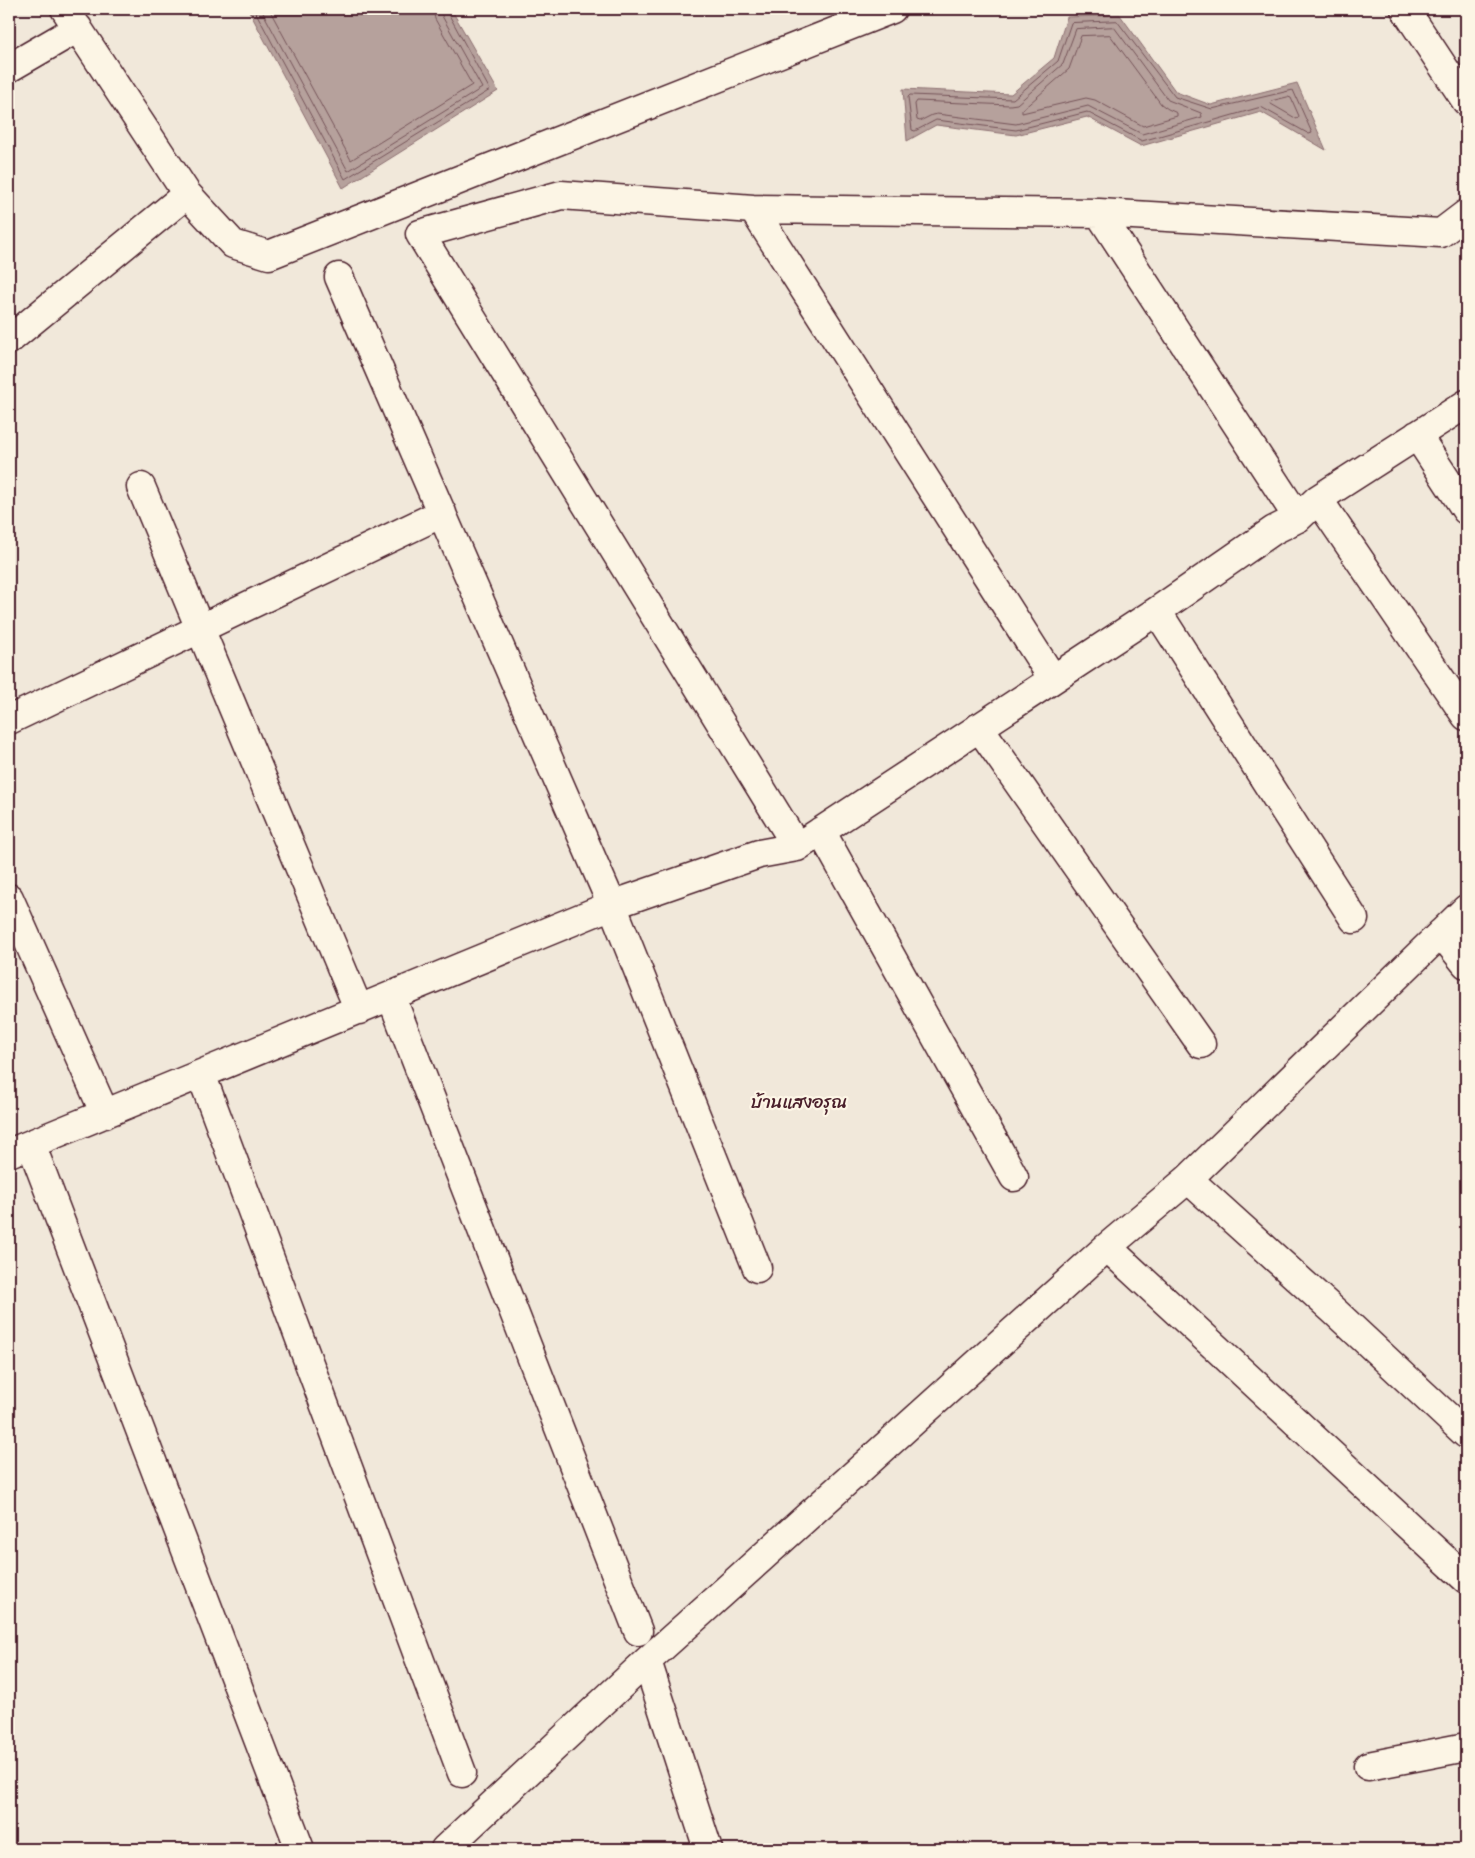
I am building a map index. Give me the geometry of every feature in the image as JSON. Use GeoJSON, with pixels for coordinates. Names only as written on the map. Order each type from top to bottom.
{"type":"FeatureCollection","features":[{"type":"Feature","properties":{"kind":"street"},"geometry":{"type":"LineString","coordinates":[[9,68],[72,18],[187,194],[233,244],[269,255],[892,9]]}},
{"type":"Feature","properties":{"kind":"street"},"geometry":{"type":"LineString","coordinates":[[1405,9],[1466,101]]}},
{"type":"Feature","properties":{"kind":"street"},"geometry":{"type":"LineString","coordinates":[[9,340],[187,194]]}},
{"type":"Feature","properties":{"kind":"street"},"geometry":{"type":"LineString","coordinates":[[797,847],[420,234],[561,195],[753,209],[1098,213],[1441,233],[1466,214]]}},
{"type":"Feature","properties":{"kind":"street"},"geometry":{"type":"LineString","coordinates":[[753,209],[1053,679]]}},
{"type":"Feature","properties":{"kind":"street"},"geometry":{"type":"LineString","coordinates":[[1098,213],[1298,518]]}},
{"type":"Feature","properties":{"kind":"street"},"geometry":{"type":"LineString","coordinates":[[339,277],[612,905],[756,1268]]}},
{"type":"Feature","properties":{"kind":"street"},"geometry":{"type":"LineString","coordinates":[[300,1849],[20,1149],[612,905],[759,854],[797,847],[1157,611],[1274,530],[1298,518],[1318,500],[1466,404]]}},
{"type":"Feature","properties":{"kind":"street"},"geometry":{"type":"LineString","coordinates":[[1417,435],[1466,510]]}},
{"type":"Feature","properties":{"kind":"street"},"geometry":{"type":"LineString","coordinates":[[141,487],[359,1010]]}},
{"type":"Feature","properties":{"kind":"street"},"geometry":{"type":"LineString","coordinates":[[1318,500],[1466,716]]}},
{"type":"Feature","properties":{"kind":"street"},"geometry":{"type":"LineString","coordinates":[[9,720],[442,512]]}},
{"type":"Feature","properties":{"kind":"street"},"geometry":{"type":"LineString","coordinates":[[1157,611],[1354,919]]}},
{"type":"Feature","properties":{"kind":"street"},"geometry":{"type":"LineString","coordinates":[[979,727],[1201,1044]]}},
{"type":"Feature","properties":{"kind":"street"},"geometry":{"type":"LineString","coordinates":[[821,831],[1014,1177]]}},
{"type":"Feature","properties":{"kind":"street"},"geometry":{"type":"LineString","coordinates":[[9,898],[105,1114]]}},
{"type":"Feature","properties":{"kind":"street"},"geometry":{"type":"LineString","coordinates":[[445,1849],[647,1661],[1107,1247],[1188,1179],[1466,909]]}},
{"type":"Feature","properties":{"kind":"street"},"geometry":{"type":"LineString","coordinates":[[1441,933],[1466,964]]}},
{"type":"Feature","properties":{"kind":"street"},"geometry":{"type":"LineString","coordinates":[[391,996],[638,1631]]}},
{"type":"Feature","properties":{"kind":"street"},"geometry":{"type":"LineString","coordinates":[[201,1074],[462,1773]]}},
{"type":"Feature","properties":{"kind":"street"},"geometry":{"type":"LineString","coordinates":[[1188,1179],[1466,1434]]}},
{"type":"Feature","properties":{"kind":"street"},"geometry":{"type":"LineString","coordinates":[[1107,1247],[1466,1579]]}},
{"type":"Feature","properties":{"kind":"street"},"geometry":{"type":"LineString","coordinates":[[647,1661],[708,1849]]}},
{"type":"Feature","properties":{"kind":"street"},"geometry":{"type":"LineString","coordinates":[[1368,1766],[1466,1747]]}},
{"type":"Feature","properties":{"kind":"water"},"geometry":{"type":"Polygon","coordinates":[[[248,9],[451,9],[498,91],[343,188],[248,9]]]}},
{"type":"Feature","properties":{"kind":"water"},"geometry":{"type":"Polygon","coordinates":[[[1120,15],[1176,92],[1211,105],[1297,83],[1326,150],[1261,112],[1141,146],[1087,117],[1016,135],[936,125],[907,141],[903,89],[1011,94],[1054,58],[1067,17],[1120,15]]]}},
{"type":"Feature","properties":{"kind":"district","name":"บ้านแสงอรุณ"},"geometry":{"type":"Point","coordinates":[799,1102]}}]}
